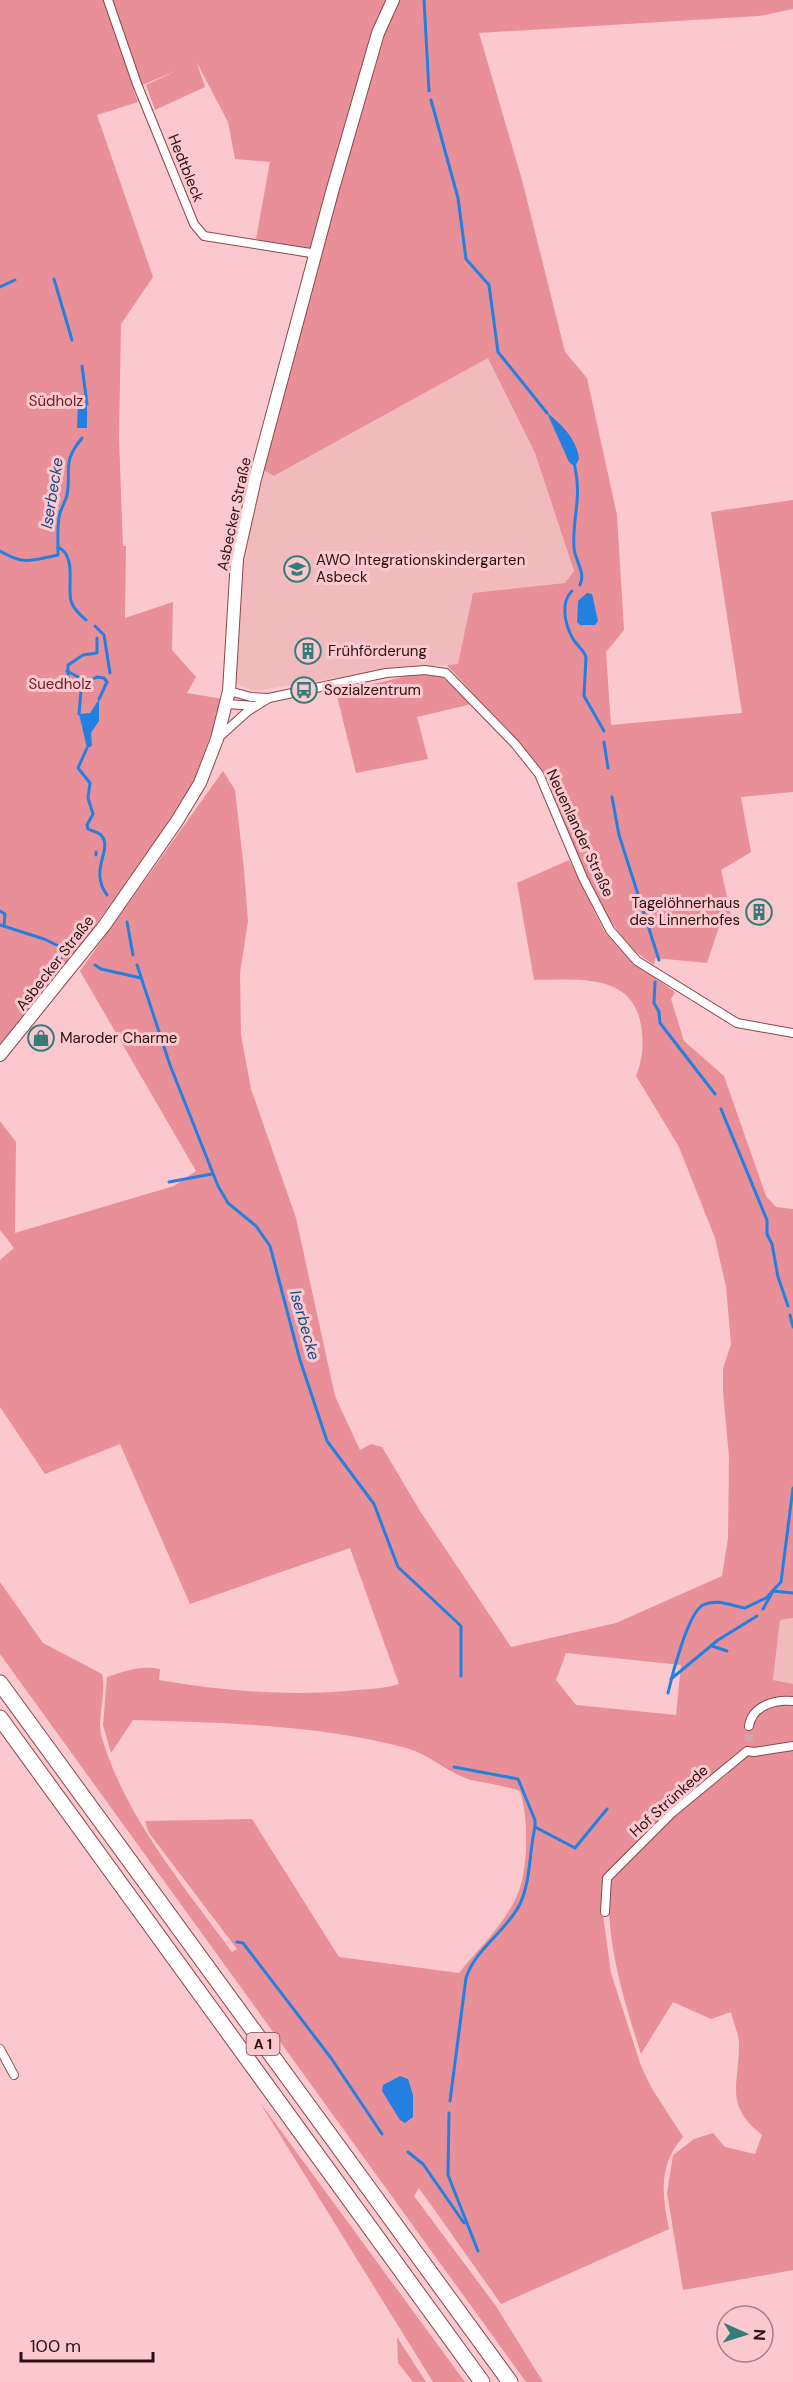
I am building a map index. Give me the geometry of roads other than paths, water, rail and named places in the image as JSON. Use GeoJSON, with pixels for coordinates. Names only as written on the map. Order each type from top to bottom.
{"type":"FeatureCollection","features":[{"type":"Feature","properties":{"kind":"highway","name":"A 1"},"geometry":{"type":"LineString","coordinates":[[1,1684],[510,2382]]}},
{"type":"Feature","properties":{"kind":"highway","name":"A 1"},"geometry":{"type":"LineString","coordinates":[[0,1718],[482,2382]]}},
{"type":"Feature","properties":{"kind":"main road","name":"Asbecker Straße"},"geometry":{"type":"LineString","coordinates":[[0,1055],[104,926],[177,821],[200,783],[217,739],[229,691],[237,559],[255,479],[378,33],[393,0]]}},
{"type":"Feature","properties":{"kind":"street","name":"Hedtbleck"},"geometry":{"type":"LineString","coordinates":[[108,0],[137,84],[194,224],[204,236],[316,254]]}},
{"type":"Feature","properties":{"kind":"street","name":"Neuenlander Straße"},"geometry":{"type":"LineString","coordinates":[[229,691],[251,697],[269,698],[386,674],[425,670],[446,673],[515,744],[539,774],[583,878],[610,930],[637,961],[737,1023],[793,1033]]}},
{"type":"Feature","properties":{"kind":"street","name":"Neuenlander Straße"},"geometry":{"type":"LineString","coordinates":[[217,739],[255,706],[269,698]]}},
{"type":"Feature","properties":{"kind":"street"},"geometry":{"type":"LineString","coordinates":[[227,704],[255,706]]}},
{"type":"Feature","properties":{"kind":"street"},"geometry":{"type":"LineString","coordinates":[[749,1726],[754,1713],[765,1706],[774,1702],[793,1701]]}},
{"type":"Feature","properties":{"kind":"street","name":"Hof Strünkede"},"geometry":{"type":"LineString","coordinates":[[605,1912],[607,1878],[672,1813],[748,1747],[754,1752],[790,1747]]}},
{"type":"Feature","properties":{"kind":"street"},"geometry":{"type":"LineString","coordinates":[[0,2049],[14,2075]]}},
{"type":"Feature","properties":{"kind":"water"},"geometry":{"type":"Polygon","coordinates":[[[78,404],[87,404],[87,428],[77,428],[78,404]]]}},
{"type":"Feature","properties":{"kind":"water"},"geometry":{"type":"Polygon","coordinates":[[[547,413],[563,427],[572,439],[579,459],[575,467],[569,462],[547,413]]]}},
{"type":"Feature","properties":{"kind":"water"},"geometry":{"type":"Polygon","coordinates":[[[587,593],[592,594],[598,621],[595,625],[580,625],[577,622],[578,601],[587,593]]]}},
{"type":"Feature","properties":{"kind":"water"},"geometry":{"type":"Polygon","coordinates":[[[99,699],[99,721],[91,733],[92,746],[87,748],[79,714],[90,713],[99,699]]]}},
{"type":"Feature","properties":{"kind":"water"},"geometry":{"type":"Polygon","coordinates":[[[400,2076],[408,2079],[413,2095],[413,2117],[405,2123],[400,2120],[382,2091],[383,2085],[400,2076]]]}},
{"type":"Feature","properties":{"kind":"waterway"},"geometry":{"type":"LineString","coordinates":[[424,0],[429,91]]}},
{"type":"Feature","properties":{"kind":"waterway"},"geometry":{"type":"LineString","coordinates":[[431,100],[458,198],[466,259],[489,285],[498,352],[547,413]]}},
{"type":"Feature","properties":{"kind":"waterway","name":"Iserbecke"},"geometry":{"type":"LineString","coordinates":[[54,279],[72,340]]}},
{"type":"Feature","properties":{"kind":"waterway"},"geometry":{"type":"LineString","coordinates":[[0,287],[15,280]]}},
{"type":"Feature","properties":{"kind":"waterway","name":"Iserbecke"},"geometry":{"type":"LineString","coordinates":[[82,366],[87,404]]}},
{"type":"Feature","properties":{"kind":"waterway","name":"Iserbecke"},"geometry":{"type":"LineString","coordinates":[[82,438],[69,460],[67,495],[58,521],[58,547],[64,551],[69,564],[72,604],[86,620]]}},
{"type":"Feature","properties":{"kind":"waterway"},"geometry":{"type":"LineString","coordinates":[[575,467],[578,489],[574,548],[582,576],[580,585]]}},
{"type":"Feature","properties":{"kind":"waterway"},"geometry":{"type":"LineString","coordinates":[[0,551],[16,559],[34,560],[58,555],[58,547]]}},
{"type":"Feature","properties":{"kind":"waterway"},"geometry":{"type":"LineString","coordinates":[[572,591],[565,607],[567,626],[586,657],[584,696],[604,731]]}},
{"type":"Feature","properties":{"kind":"waterway","name":"Iserbecke"},"geometry":{"type":"LineString","coordinates":[[95,626],[104,635],[110,673]]}},
{"type":"Feature","properties":{"kind":"waterway"},"geometry":{"type":"LineString","coordinates":[[79,714],[81,691],[78,686],[68,680],[68,665],[83,655],[97,653],[97,638]]}},
{"type":"Feature","properties":{"kind":"waterway"},"geometry":{"type":"LineString","coordinates":[[67,671],[87,682],[97,677],[104,678],[107,682],[99,699]]}},
{"type":"Feature","properties":{"kind":"waterway"},"geometry":{"type":"LineString","coordinates":[[604,742],[608,768]]}},
{"type":"Feature","properties":{"kind":"waterway","name":"Iserbecke"},"geometry":{"type":"LineString","coordinates":[[87,748],[78,768],[90,783],[88,798],[93,814],[87,825],[88,829],[100,834],[104,841],[100,877],[107,895]]}},
{"type":"Feature","properties":{"kind":"waterway"},"geometry":{"type":"LineString","coordinates":[[612,797],[619,835],[659,960]]}},
{"type":"Feature","properties":{"kind":"waterway"},"geometry":{"type":"LineString","coordinates":[[0,911],[5,914],[4,926]]}},
{"type":"Feature","properties":{"kind":"waterway","name":"Iserbecke"},"geometry":{"type":"LineString","coordinates":[[127,922],[133,955]]}},
{"type":"Feature","properties":{"kind":"waterway"},"geometry":{"type":"LineString","coordinates":[[0,925],[44,939],[67,950],[41,985],[27,992]]}},
{"type":"Feature","properties":{"kind":"waterway"},"geometry":{"type":"LineString","coordinates":[[95,965],[101,969],[141,978]]}},
{"type":"Feature","properties":{"kind":"waterway","name":"Iserbecke"},"geometry":{"type":"LineString","coordinates":[[137,965],[170,1065],[218,1186],[228,1203],[256,1226],[270,1246],[300,1360],[327,1441],[374,1504],[398,1567],[461,1626],[461,1676]]}},
{"type":"Feature","properties":{"kind":"waterway"},"geometry":{"type":"LineString","coordinates":[[655,982],[654,1003],[659,1012],[660,1023],[715,1094]]}},
{"type":"Feature","properties":{"kind":"waterway"},"geometry":{"type":"LineString","coordinates":[[721,1109],[767,1220],[767,1234],[772,1244],[778,1277],[788,1306]]}},
{"type":"Feature","properties":{"kind":"waterway"},"geometry":{"type":"LineString","coordinates":[[169,1182],[212,1174]]}},
{"type":"Feature","properties":{"kind":"waterway"},"geometry":{"type":"LineString","coordinates":[[790,1315],[793,1327]]}},
{"type":"Feature","properties":{"kind":"waterway"},"geometry":{"type":"LineString","coordinates":[[668,1693],[681,1645],[697,1610],[703,1605],[714,1602],[745,1608],[766,1598],[781,1582],[793,1488]]}},
{"type":"Feature","properties":{"kind":"waterway"},"geometry":{"type":"LineString","coordinates":[[763,1609],[773,1591],[793,1593]]}},
{"type":"Feature","properties":{"kind":"waterway"},"geometry":{"type":"LineString","coordinates":[[671,1679],[718,1640],[757,1616]]}},
{"type":"Feature","properties":{"kind":"waterway"},"geometry":{"type":"LineString","coordinates":[[712,1646],[727,1651]]}},
{"type":"Feature","properties":{"kind":"waterway","name":"Iserbecke"},"geometry":{"type":"LineString","coordinates":[[454,1767],[518,1779],[535,1820],[535,1827]]}},
{"type":"Feature","properties":{"kind":"waterway"},"geometry":{"type":"LineString","coordinates":[[450,2101],[466,1978],[476,1958],[507,1923],[520,1904],[526,1886],[535,1827],[575,1848],[607,1809]]}},
{"type":"Feature","properties":{"kind":"waterway"},"geometry":{"type":"LineString","coordinates":[[237,1942],[243,1943],[331,2058],[382,2134]]}},
{"type":"Feature","properties":{"kind":"waterway"},"geometry":{"type":"LineString","coordinates":[[449,2113],[448,2175],[478,2251]]}},
{"type":"Feature","properties":{"kind":"waterway"},"geometry":{"type":"LineString","coordinates":[[408,2152],[423,2164],[464,2223]]}},
{"type":"Feature","properties":{"kind":"tunnel"},"geometry":{"type":"LineString","coordinates":[[749,1726],[749,1742]]}},
{"type":"Feature","properties":{"kind":"place","name":"AWO Integrationskindergarten Asbeck"},"geometry":{"type":"Point","coordinates":[297,569]}},
{"type":"Feature","properties":{"kind":"place","name":"Frühförderung"},"geometry":{"type":"Point","coordinates":[308,651]}},
{"type":"Feature","properties":{"kind":"place","name":"Sozialzentrum"},"geometry":{"type":"Point","coordinates":[304,690]}},
{"type":"Feature","properties":{"kind":"place","name":"Tagelöhnerhaus des Linnerhofes"},"geometry":{"type":"Point","coordinates":[759,912]}},
{"type":"Feature","properties":{"kind":"place","name":"Maroder Charme"},"geometry":{"type":"Point","coordinates":[41,1038]}},
{"type":"Feature","properties":{"kind":"park label","name":"Südholz"},"geometry":{"type":"Point","coordinates":[56,401]}},
{"type":"Feature","properties":{"kind":"park label","name":"Suedholz"},"geometry":{"type":"Point","coordinates":[60,684]}}]}
